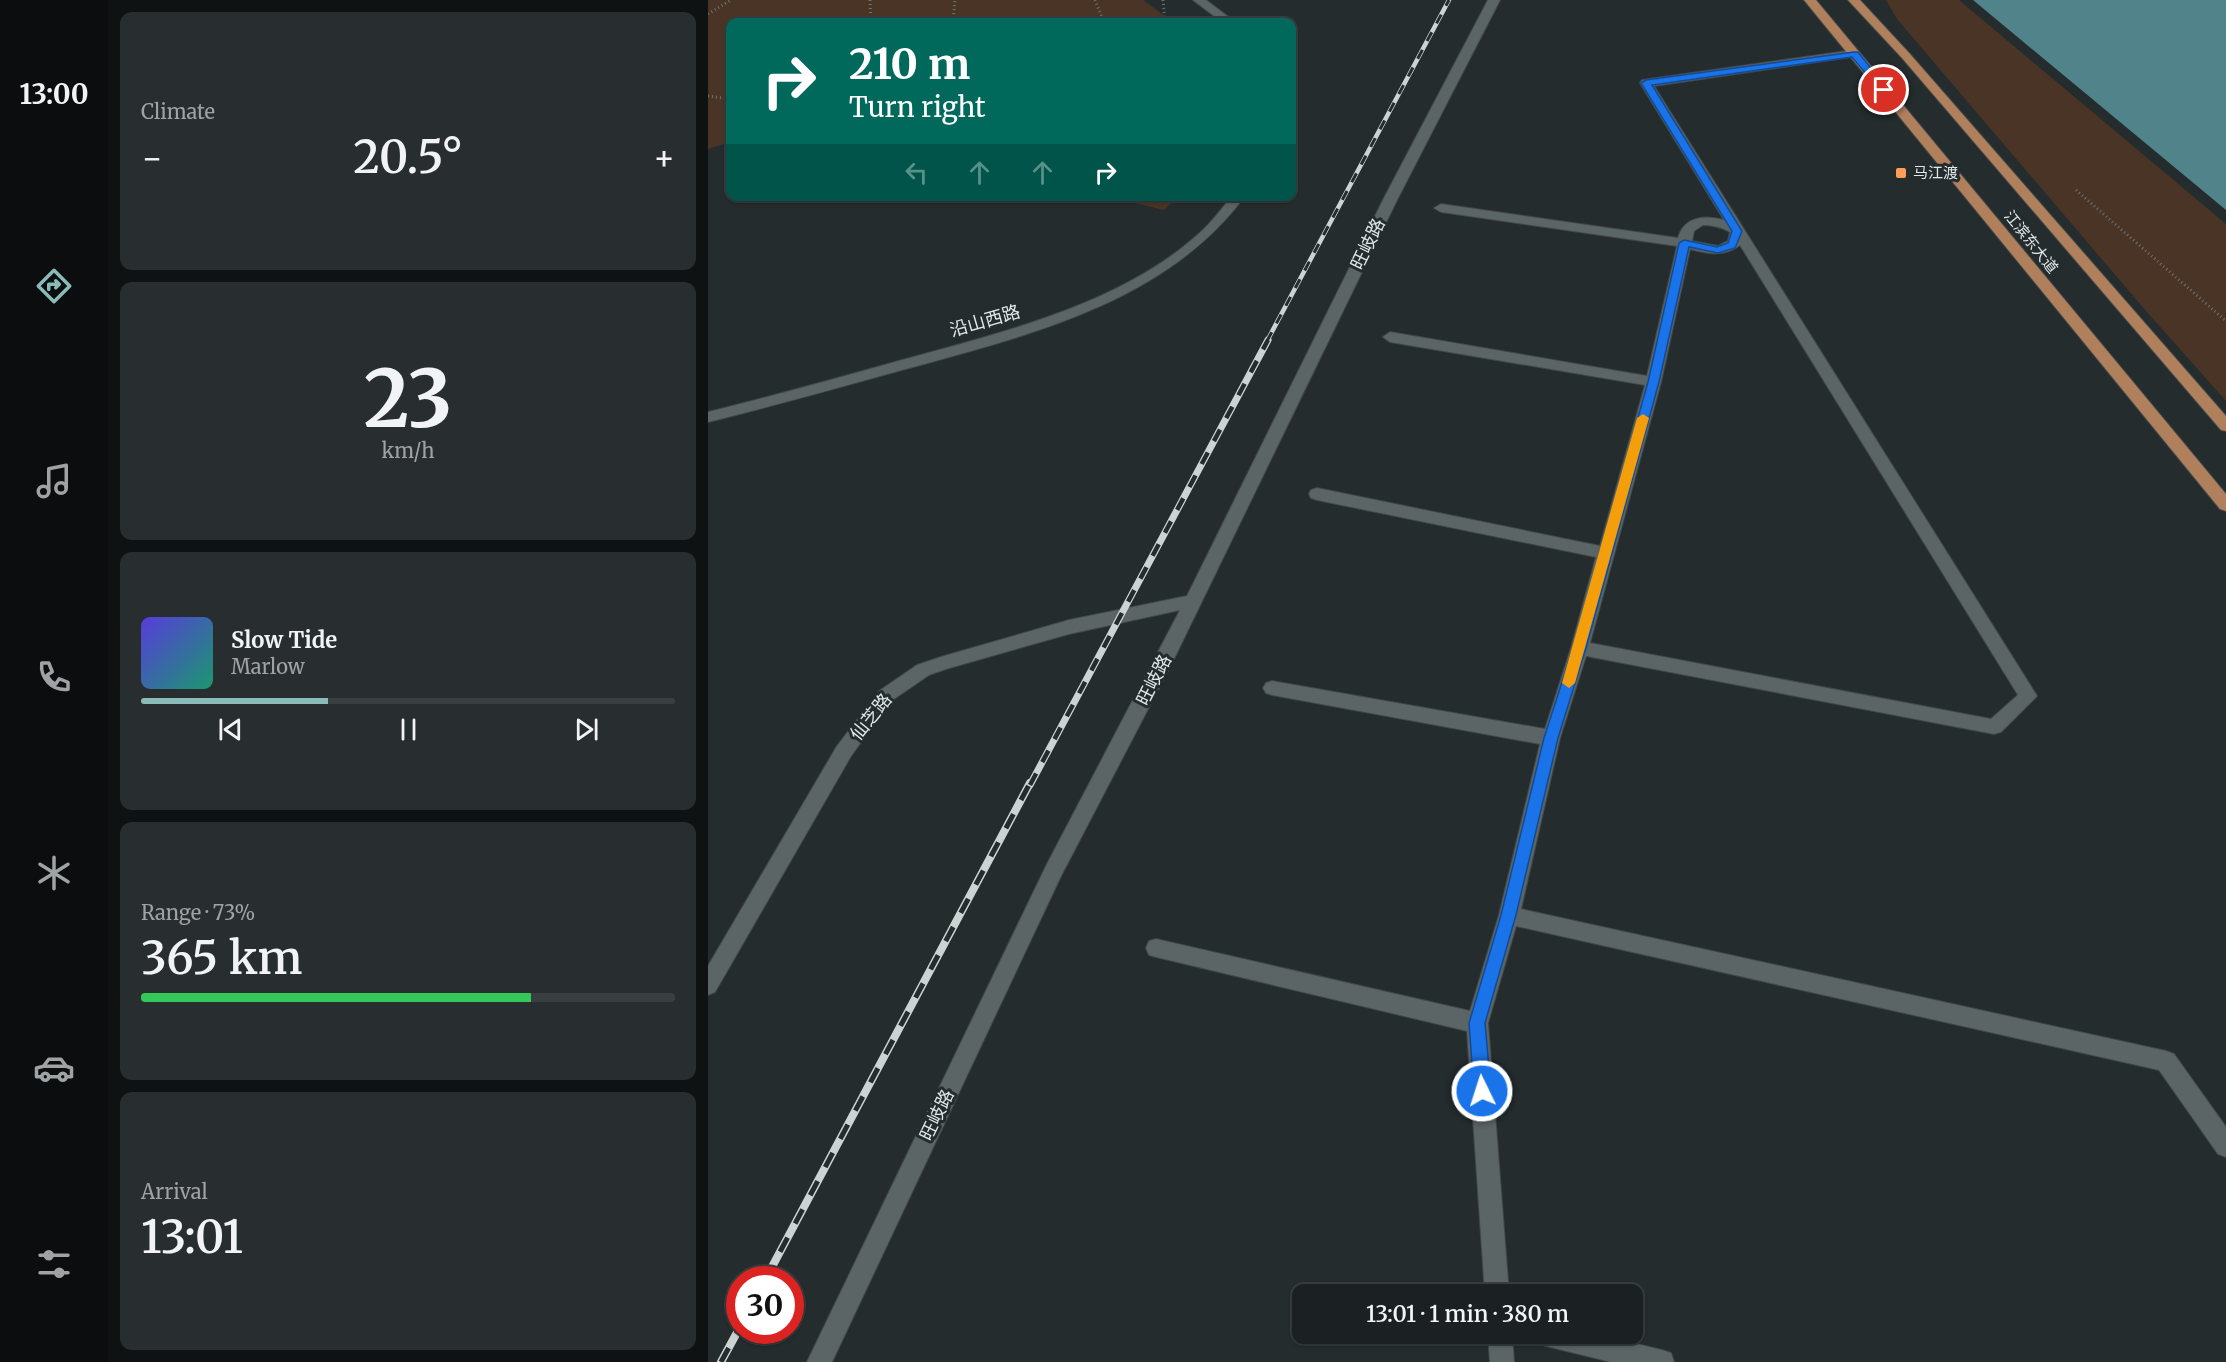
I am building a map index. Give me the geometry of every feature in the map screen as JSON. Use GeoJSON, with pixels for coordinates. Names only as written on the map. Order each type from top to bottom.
{"type":"FeatureCollection","features":[{"type":"Feature","properties":{"kind":"main road","name":"江滨东大道"},"geometry":{"type":"LineString","coordinates":[[1810,0],[2226,505]]}},
{"type":"Feature","properties":{"kind":"main road","name":"江滨东大道"},"geometry":{"type":"LineString","coordinates":[[1854,0],[1906,56],[2226,426]]}},
{"type":"Feature","properties":{"kind":"street"},"geometry":{"type":"LineString","coordinates":[[1199,0],[1224,18]]}},
{"type":"Feature","properties":{"kind":"street","name":"旺岐路"},"geometry":{"type":"LineString","coordinates":[[819,1362],[1054,870],[1163,663],[1390,200],[1494,0]]}},
{"type":"Feature","properties":{"kind":"street"},"geometry":{"type":"LineString","coordinates":[[1580,648],[1995,727],[2028,696],[1646,83],[1854,54]]}},
{"type":"Feature","properties":{"kind":"street","name":"沿山西路"},"geometry":{"type":"LineString","coordinates":[[708,417],[1004,337],[1096,303],[1176,257],[1210,229],[1235,201]]}},
{"type":"Feature","properties":{"kind":"street"},"geometry":{"type":"LineString","coordinates":[[1441,207],[1684,243],[1709,250],[1725,249],[1736,242],[1737,231]]}},
{"type":"Feature","properties":{"kind":"street"},"geometry":{"type":"LineString","coordinates":[[1496,1284],[1477,1023],[1509,915],[1551,738],[1580,648],[1653,382],[1684,236],[1689,227],[1701,221],[1717,221],[1737,231]]}},
{"type":"Feature","properties":{"kind":"street"},"geometry":{"type":"LineString","coordinates":[[1390,337],[1653,382]]}},
{"type":"Feature","properties":{"kind":"street"},"geometry":{"type":"LineString","coordinates":[[1317,494],[1605,553]]}},
{"type":"Feature","properties":{"kind":"street","name":"仙芝路"},"geometry":{"type":"LineString","coordinates":[[708,985],[844,751],[869,715],[892,691],[923,670],[944,663],[1069,627],[1193,601]]}},
{"type":"Feature","properties":{"kind":"street"},"geometry":{"type":"LineString","coordinates":[[1272,688],[1551,738]]}},
{"type":"Feature","properties":{"kind":"street"},"geometry":{"type":"LineString","coordinates":[[1509,915],[2166,1061],[2226,1146]]}},
{"type":"Feature","properties":{"kind":"street"},"geometry":{"type":"LineString","coordinates":[[1156,948],[1477,1023]]}},
{"type":"Feature","properties":{"kind":"street"},"geometry":{"type":"LineString","coordinates":[[1501,1344],[1502,1362]]}},
{"type":"Feature","properties":{"kind":"street"},"geometry":{"type":"LineString","coordinates":[[1587,1344],[1662,1362]]}},
{"type":"Feature","properties":{"kind":"path"},"geometry":{"type":"LineString","coordinates":[[708,14],[731,0]]}},
{"type":"Feature","properties":{"kind":"path"},"geometry":{"type":"LineString","coordinates":[[870,0],[871,18]]}},
{"type":"Feature","properties":{"kind":"path"},"geometry":{"type":"LineString","coordinates":[[953,18],[955,0]]}},
{"type":"Feature","properties":{"kind":"path"},"geometry":{"type":"LineString","coordinates":[[1095,0],[1102,18]]}},
{"type":"Feature","properties":{"kind":"path"},"geometry":{"type":"LineString","coordinates":[[1163,0],[1165,18]]}},
{"type":"Feature","properties":{"kind":"path"},"geometry":{"type":"LineString","coordinates":[[708,96],[726,98]]}},
{"type":"Feature","properties":{"kind":"path"},"geometry":{"type":"LineString","coordinates":[[2076,190],[2226,321]]}},
{"type":"Feature","properties":{"kind":"shaded area"},"geometry":{"type":"Polygon","coordinates":[[[708,0],[1143,0],[1168,18],[726,18],[726,143],[708,149],[708,0]]]}},
{"type":"Feature","properties":{"kind":"shaded area"},"geometry":{"type":"Polygon","coordinates":[[[1886,0],[1959,0],[2226,224],[2226,401],[2146,311],[1897,19],[1886,0]]]}},
{"type":"Feature","properties":{"kind":"shaded area"},"geometry":{"type":"Polygon","coordinates":[[[1126,201],[1174,201],[1164,210],[1126,201]]]}},
{"type":"Feature","properties":{"kind":"water"},"geometry":{"type":"Polygon","coordinates":[[[1973,0],[2226,0],[2226,210],[1973,0]]]}},
{"type":"Feature","properties":{"kind":"railway"},"geometry":{"type":"LineString","coordinates":[[1267,341],[1449,0]]}},
{"type":"Feature","properties":{"kind":"railway"},"geometry":{"type":"LineString","coordinates":[[1030,785],[1268,340]]}},
{"type":"Feature","properties":{"kind":"railway"},"geometry":{"type":"LineString","coordinates":[[772,1266],[1030,783]]}},
{"type":"Feature","properties":{"kind":"railway"},"geometry":{"type":"LineString","coordinates":[[721,1362],[731,1344]]}},
{"type":"Feature","properties":{"kind":"slow traffic"},"geometry":{"type":"LineString","coordinates":[[1569,683],[1643,418]]}},
{"type":"Feature","properties":{"kind":"place","name":"马江渡"},"geometry":{"type":"Point","coordinates":[1901,173]}},
{"type":"Feature","properties":{"kind":"route"},"geometry":{"type":"LineString","coordinates":[[1482,1091],[1477,1023],[1509,915],[1551,738],[1580,648],[1653,382],[1684,243],[1709,250],[1718,250],[1732,246],[1736,242],[1737,231],[1646,83],[1854,54],[1884,90]]}}]}
